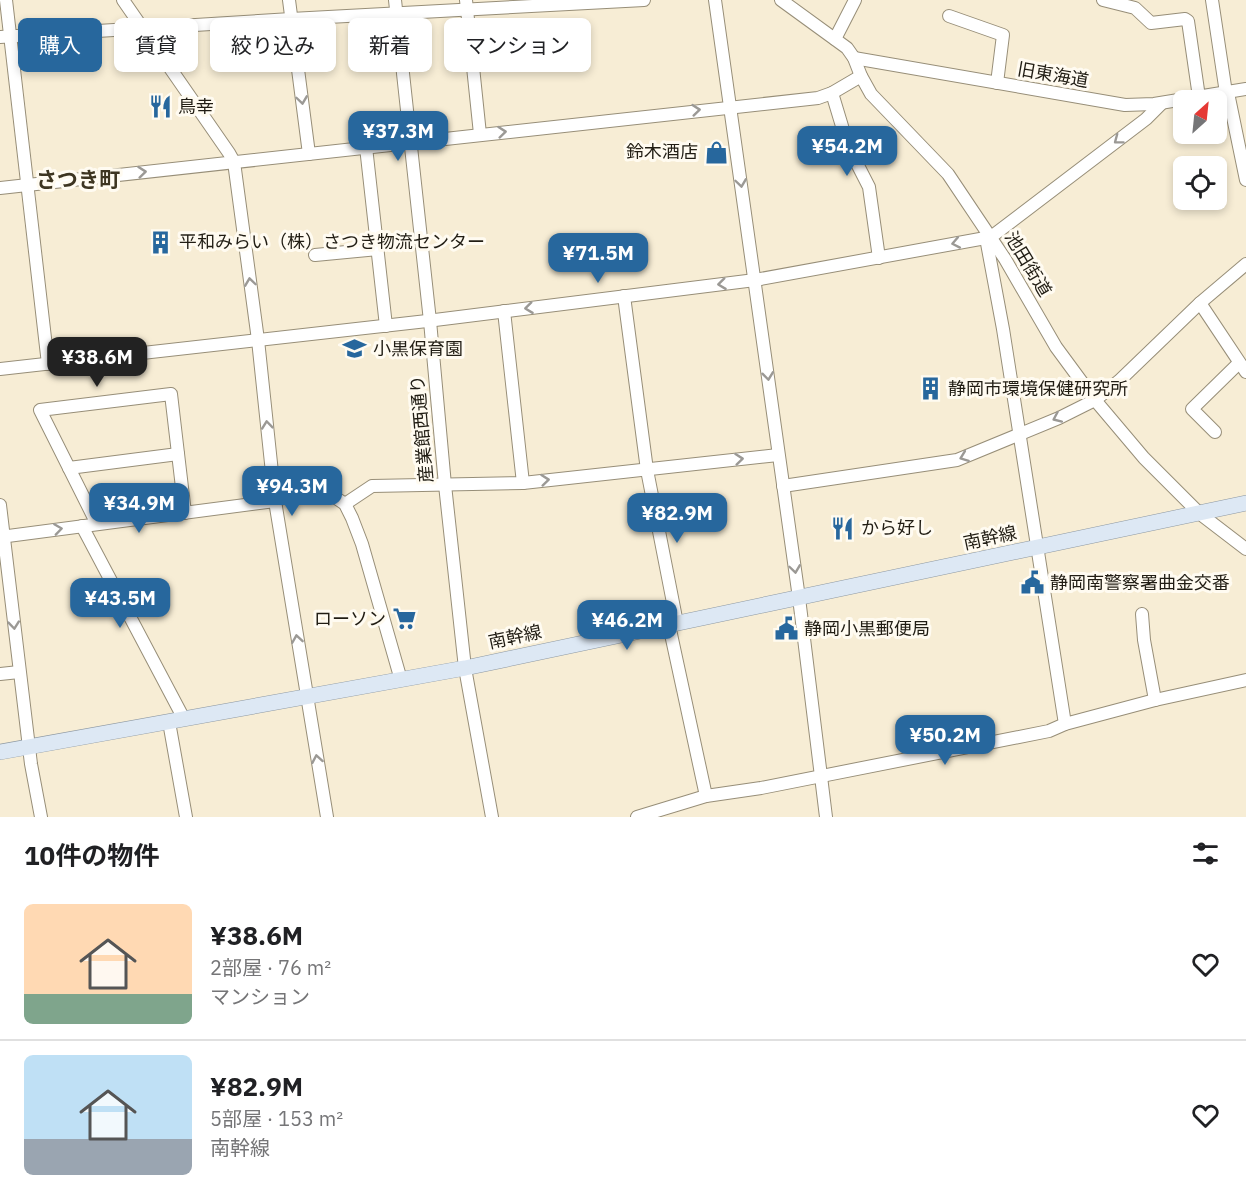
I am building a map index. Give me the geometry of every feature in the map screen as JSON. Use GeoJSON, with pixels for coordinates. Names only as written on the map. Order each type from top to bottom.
{"type":"FeatureCollection","features":[{"type":"Feature","properties":{"kind":"main road","name":"南幹線"},"geometry":{"type":"LineString","coordinates":[[0,752],[465,668],[1246,502]]}},
{"type":"Feature","properties":{"kind":"street"},"geometry":{"type":"LineString","coordinates":[[6,0],[5,37],[28,185],[48,364]]}},
{"type":"Feature","properties":{"kind":"street"},"geometry":{"type":"LineString","coordinates":[[123,0],[136,18]]}},
{"type":"Feature","properties":{"kind":"street"},"geometry":{"type":"LineString","coordinates":[[290,0],[291,18],[397,14],[466,4],[644,0]]}},
{"type":"Feature","properties":{"kind":"street","name":"産業館西通り"},"geometry":{"type":"LineString","coordinates":[[395,0],[465,668],[492,817]]}},
{"type":"Feature","properties":{"kind":"street"},"geometry":{"type":"LineString","coordinates":[[715,0],[799,598],[826,817]]}},
{"type":"Feature","properties":{"kind":"street","name":"池田街道"},"geometry":{"type":"LineString","coordinates":[[781,0],[847,48],[871,94],[948,174],[1056,346],[1095,400],[1144,458],[1199,513],[1246,549]]}},
{"type":"Feature","properties":{"kind":"street"},"geometry":{"type":"LineString","coordinates":[[835,39],[855,0]]}},
{"type":"Feature","properties":{"kind":"street"},"geometry":{"type":"LineString","coordinates":[[1103,0],[1135,8],[1151,23],[1185,19],[1188,21],[1198,90]]}},
{"type":"Feature","properties":{"kind":"street"},"geometry":{"type":"LineString","coordinates":[[1212,0],[1227,90]]}},
{"type":"Feature","properties":{"kind":"street"},"geometry":{"type":"LineString","coordinates":[[466,4],[480,134]]}},
{"type":"Feature","properties":{"kind":"street"},"geometry":{"type":"LineString","coordinates":[[949,16],[1002,35],[997,83]]}},
{"type":"Feature","properties":{"kind":"street"},"geometry":{"type":"LineString","coordinates":[[5,37],[114,29]]}},
{"type":"Feature","properties":{"kind":"street","name":"旧東海道"},"geometry":{"type":"LineString","coordinates":[[854,58],[1125,105],[1173,101]]}},
{"type":"Feature","properties":{"kind":"street"},"geometry":{"type":"LineString","coordinates":[[173,72],[234,162],[258,340],[274,501],[327,817]]}},
{"type":"Feature","properties":{"kind":"street"},"geometry":{"type":"LineString","coordinates":[[298,72],[309,153]]}},
{"type":"Feature","properties":{"kind":"street"},"geometry":{"type":"LineString","coordinates":[[0,188],[818,98],[832,93],[861,76]]}},
{"type":"Feature","properties":{"kind":"street","name":"旧東海道"},"geometry":{"type":"LineString","coordinates":[[1227,93],[1246,89]]}},
{"type":"Feature","properties":{"kind":"street"},"geometry":{"type":"LineString","coordinates":[[832,93],[849,146],[869,187],[879,258]]}},
{"type":"Feature","properties":{"kind":"street"},"geometry":{"type":"LineString","coordinates":[[1227,93],[1245,164],[1246,180]]}},
{"type":"Feature","properties":{"kind":"street"},"geometry":{"type":"LineString","coordinates":[[0,369],[430,321],[755,280],[988,237],[1146,119],[1162,103]]}},
{"type":"Feature","properties":{"kind":"street"},"geometry":{"type":"LineString","coordinates":[[366,147],[386,326]]}},
{"type":"Feature","properties":{"kind":"street"},"geometry":{"type":"LineString","coordinates":[[988,237],[1065,724]]}},
{"type":"Feature","properties":{"kind":"street"},"geometry":{"type":"LineString","coordinates":[[315,255],[378,249]]}},
{"type":"Feature","properties":{"kind":"street"},"geometry":{"type":"LineString","coordinates":[[783,486],[957,460],[1095,400],[1119,381],[1200,303],[1246,264]]}},
{"type":"Feature","properties":{"kind":"street"},"geometry":{"type":"LineString","coordinates":[[624,296],[647,470],[673,624],[706,796]]}},
{"type":"Feature","properties":{"kind":"street"},"geometry":{"type":"LineString","coordinates":[[1200,303],[1242,368],[1192,409],[1215,432]]}},
{"type":"Feature","properties":{"kind":"street"},"geometry":{"type":"LineString","coordinates":[[504,311],[523,483]]}},
{"type":"Feature","properties":{"kind":"street"},"geometry":{"type":"LineString","coordinates":[[97,524],[40,410],[171,394],[185,513]]}},
{"type":"Feature","properties":{"kind":"street"},"geometry":{"type":"LineString","coordinates":[[69,468],[178,454]]}},
{"type":"Feature","properties":{"kind":"street"},"geometry":{"type":"LineString","coordinates":[[345,504],[372,486],[523,483],[778,455]]}},
{"type":"Feature","properties":{"kind":"street"},"geometry":{"type":"LineString","coordinates":[[2,537],[274,501],[315,484],[345,504],[362,544],[401,680]]}},
{"type":"Feature","properties":{"kind":"street"},"geometry":{"type":"LineString","coordinates":[[0,505],[28,748],[41,817]]}},
{"type":"Feature","properties":{"kind":"street"},"geometry":{"type":"LineString","coordinates":[[82,526],[177,720],[186,817]]}},
{"type":"Feature","properties":{"kind":"street"},"geometry":{"type":"LineString","coordinates":[[1142,614],[1144,640],[1155,700]]}},
{"type":"Feature","properties":{"kind":"street"},"geometry":{"type":"LineString","coordinates":[[0,674],[19,672]]}},
{"type":"Feature","properties":{"kind":"street"},"geometry":{"type":"LineString","coordinates":[[637,817],[706,796],[1049,731],[1065,724],[1155,700],[1246,680]]}},
{"type":"Feature","properties":{"kind":"place","name":"鳥幸"},"geometry":{"type":"Point","coordinates":[160,107]}},
{"type":"Feature","properties":{"kind":"place","name":"鈴木酒店"},"geometry":{"type":"Point","coordinates":[716,152]}},
{"type":"Feature","properties":{"kind":"place","name":"平和みらい（株）さつき物流センター"},"geometry":{"type":"Point","coordinates":[161,242]}},
{"type":"Feature","properties":{"kind":"place","name":"小黒保育園"},"geometry":{"type":"Point","coordinates":[355,349]}},
{"type":"Feature","properties":{"kind":"place","name":"静岡市環境保健研究所"},"geometry":{"type":"Point","coordinates":[930,389]}},
{"type":"Feature","properties":{"kind":"place","name":"から好し"},"geometry":{"type":"Point","coordinates":[843,528]}},
{"type":"Feature","properties":{"kind":"place","name":"静岡南警察署曲金交番"},"geometry":{"type":"Point","coordinates":[1032,583]}},
{"type":"Feature","properties":{"kind":"place","name":"ローソン"},"geometry":{"type":"Point","coordinates":[404,619]}},
{"type":"Feature","properties":{"kind":"place","name":"静岡小黒郵便局"},"geometry":{"type":"Point","coordinates":[786,629]}},
{"type":"Feature","properties":{"kind":"district","name":"さつき町"},"geometry":{"type":"Point","coordinates":[78,180]}}]}
